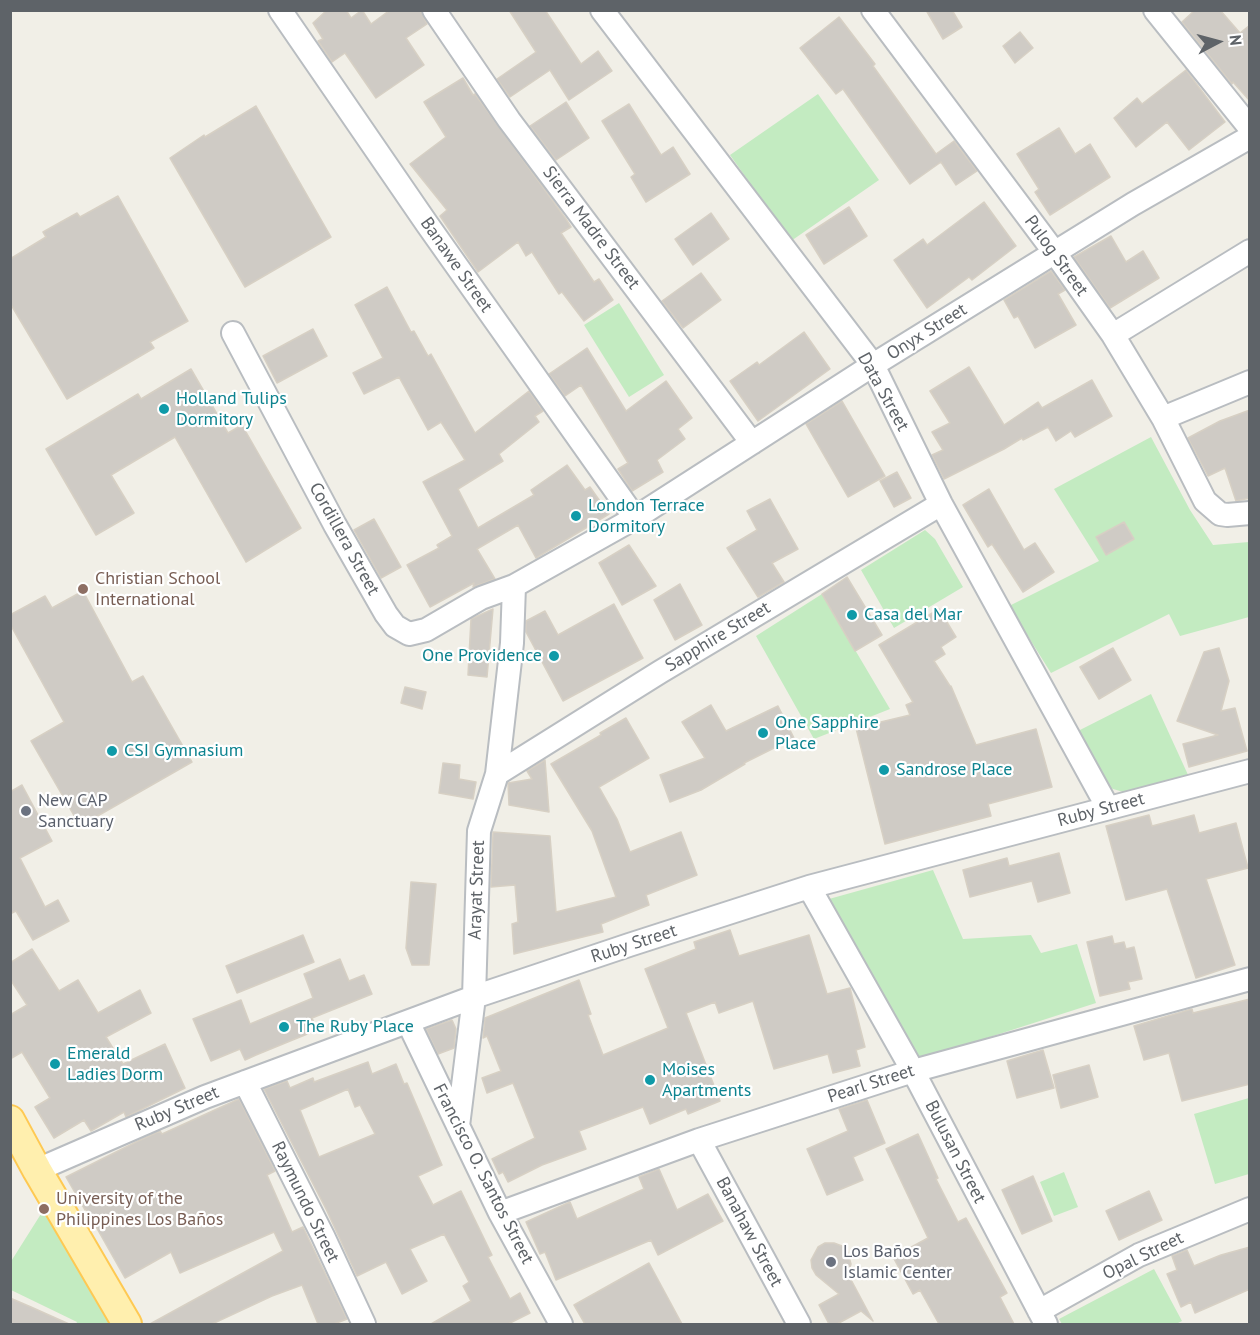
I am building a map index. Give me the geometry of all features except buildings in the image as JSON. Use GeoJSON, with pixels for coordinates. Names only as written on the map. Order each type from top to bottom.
{"type":"FeatureCollection","features":[{"type":"Feature","properties":{"kind":"main road"},"geometry":{"type":"LineString","coordinates":[[10,1120],[127,1324]]}},
{"type":"Feature","properties":{"kind":"street","name":"Banawe Street"},"geometry":{"type":"LineString","coordinates":[[280,10],[414,205],[635,518]]}},
{"type":"Feature","properties":{"kind":"street","name":"Sierra Madre Street"},"geometry":{"type":"LineString","coordinates":[[434,10],[509,120],[752,443]]}},
{"type":"Feature","properties":{"kind":"street","name":"Data Street"},"geometry":{"type":"LineString","coordinates":[[602,10],[873,365],[941,504],[1108,808]]}},
{"type":"Feature","properties":{"kind":"street","name":"Pulog Street"},"geometry":{"type":"LineString","coordinates":[[873,10],[1113,335],[1163,417],[1205,501],[1220,514],[1250,513]]}},
{"type":"Feature","properties":{"kind":"street"},"geometry":{"type":"LineString","coordinates":[[1155,10],[1250,128]]}},
{"type":"Feature","properties":{"kind":"street","name":"Onyx Street"},"geometry":{"type":"LineString","coordinates":[[514,586],[635,518],[873,365],[1133,204],[1250,137]]}},
{"type":"Feature","properties":{"kind":"street"},"geometry":{"type":"LineString","coordinates":[[1113,335],[1250,251]]}},
{"type":"Feature","properties":{"kind":"street","name":"Cordillera Street"},"geometry":{"type":"LineString","coordinates":[[233,333],[335,525],[395,626],[409,634],[426,630],[481,598],[514,586]]}},
{"type":"Feature","properties":{"kind":"street"},"geometry":{"type":"LineString","coordinates":[[1163,417],[1250,382]]}},
{"type":"Feature","properties":{"kind":"street","name":"Sapphire Street"},"geometry":{"type":"LineString","coordinates":[[497,774],[660,672],[941,504]]}},
{"type":"Feature","properties":{"kind":"street","name":"Arayat Street"},"geometry":{"type":"LineString","coordinates":[[458,1126],[474,997],[479,831],[497,774],[512,643],[514,586]]}},
{"type":"Feature","properties":{"kind":"street","name":"Ruby Street"},"geometry":{"type":"LineString","coordinates":[[37,1170],[205,1097],[474,997],[809,887],[1250,771]]}},
{"type":"Feature","properties":{"kind":"street","name":"Bulusan Street"},"geometry":{"type":"LineString","coordinates":[[809,887],[913,1071],[1043,1318]]}},
{"type":"Feature","properties":{"kind":"street","name":"Pearl Street"},"geometry":{"type":"LineString","coordinates":[[500,1213],[699,1140],[913,1071],[1250,979]]}},
{"type":"Feature","properties":{"kind":"street","name":"Francisco O. Santos Street"},"geometry":{"type":"LineString","coordinates":[[408,1022],[500,1213],[561,1324]]}},
{"type":"Feature","properties":{"kind":"street","name":"Raymundo Street"},"geometry":{"type":"LineString","coordinates":[[245,1082],[323,1236],[364,1324]]}},
{"type":"Feature","properties":{"kind":"street","name":"Banahaw Street"},"geometry":{"type":"LineString","coordinates":[[699,1140],[799,1324]]}},
{"type":"Feature","properties":{"kind":"street","name":"Opal Street"},"geometry":{"type":"LineString","coordinates":[[1043,1318],[1139,1255],[1250,1209]]}},
{"type":"Feature","properties":{"kind":"green space"},"geometry":{"type":"Polygon","coordinates":[[[818,94],[879,180],[791,241],[730,155],[818,94]]]}},
{"type":"Feature","properties":{"kind":"green space"},"geometry":{"type":"Polygon","coordinates":[[[619,303],[664,375],[629,397],[584,325],[619,303]]]}},
{"type":"Feature","properties":{"kind":"green space"},"geometry":{"type":"Polygon","coordinates":[[[1151,437],[1190,510],[1213,545],[1249,542],[1249,617],[1180,636],[1169,614],[1051,673],[1009,606],[1099,561],[1054,489],[1151,437]]]}},
{"type":"Feature","properties":{"kind":"green space"},"geometry":{"type":"Polygon","coordinates":[[[925,530],[935,539],[963,587],[894,628],[861,570],[925,530]]]}},
{"type":"Feature","properties":{"kind":"green space"},"geometry":{"type":"Polygon","coordinates":[[[822,594],[890,709],[814,739],[756,636],[822,594]]]}},
{"type":"Feature","properties":{"kind":"green space"},"geometry":{"type":"Polygon","coordinates":[[[1151,694],[1189,777],[1123,792],[1110,788],[1076,732],[1151,694]]]}},
{"type":"Feature","properties":{"kind":"green space"},"geometry":{"type":"Polygon","coordinates":[[[933,870],[963,939],[1031,935],[1041,953],[1077,944],[1096,1003],[915,1061],[829,899],[933,870]]]}},
{"type":"Feature","properties":{"kind":"green space"},"geometry":{"type":"Polygon","coordinates":[[[1249,1098],[1249,1174],[1215,1184],[1194,1114],[1249,1098]]]}},
{"type":"Feature","properties":{"kind":"green space"},"geometry":{"type":"Polygon","coordinates":[[[1064,1172],[1078,1207],[1054,1216],[1040,1182],[1064,1172]]]}},
{"type":"Feature","properties":{"kind":"green space"},"geometry":{"type":"Polygon","coordinates":[[[46,1206],[110,1324],[76,1324],[77,1322],[11,1290],[10,1263],[46,1206]]]}},
{"type":"Feature","properties":{"kind":"green space"},"geometry":{"type":"Polygon","coordinates":[[[1154,1269],[1182,1321],[1176,1324],[1062,1324],[1059,1319],[1154,1269]]]}},
{"type":"Feature","properties":{"kind":"place","name":"Holland Tulips Dormitory"},"geometry":{"type":"Point","coordinates":[164,409]}},
{"type":"Feature","properties":{"kind":"place","name":"London Terrace Dormitory"},"geometry":{"type":"Point","coordinates":[576,516]}},
{"type":"Feature","properties":{"kind":"place","name":"Christian School International"},"geometry":{"type":"Point","coordinates":[83,589]}},
{"type":"Feature","properties":{"kind":"place","name":"Casa del Mar"},"geometry":{"type":"Point","coordinates":[852,615]}},
{"type":"Feature","properties":{"kind":"place","name":"One Providence"},"geometry":{"type":"Point","coordinates":[554,656]}},
{"type":"Feature","properties":{"kind":"place","name":"One Sapphire Place"},"geometry":{"type":"Point","coordinates":[763,733]}},
{"type":"Feature","properties":{"kind":"place","name":"CSI Gymnasium"},"geometry":{"type":"Point","coordinates":[112,751]}},
{"type":"Feature","properties":{"kind":"place","name":"Sandrose Place"},"geometry":{"type":"Point","coordinates":[884,770]}},
{"type":"Feature","properties":{"kind":"place","name":"New CAP Sanctuary"},"geometry":{"type":"Point","coordinates":[26,811]}},
{"type":"Feature","properties":{"kind":"place","name":"The Ruby Place"},"geometry":{"type":"Point","coordinates":[284,1027]}},
{"type":"Feature","properties":{"kind":"place","name":"Emerald Ladies Dorm"},"geometry":{"type":"Point","coordinates":[55,1064]}},
{"type":"Feature","properties":{"kind":"place","name":"Moises Apartments"},"geometry":{"type":"Point","coordinates":[650,1080]}},
{"type":"Feature","properties":{"kind":"place","name":"University of the Philippines Los Baños"},"geometry":{"type":"Point","coordinates":[44,1209]}},
{"type":"Feature","properties":{"kind":"place","name":"Los Baños Islamic Center"},"geometry":{"type":"Point","coordinates":[831,1262]}}]}
